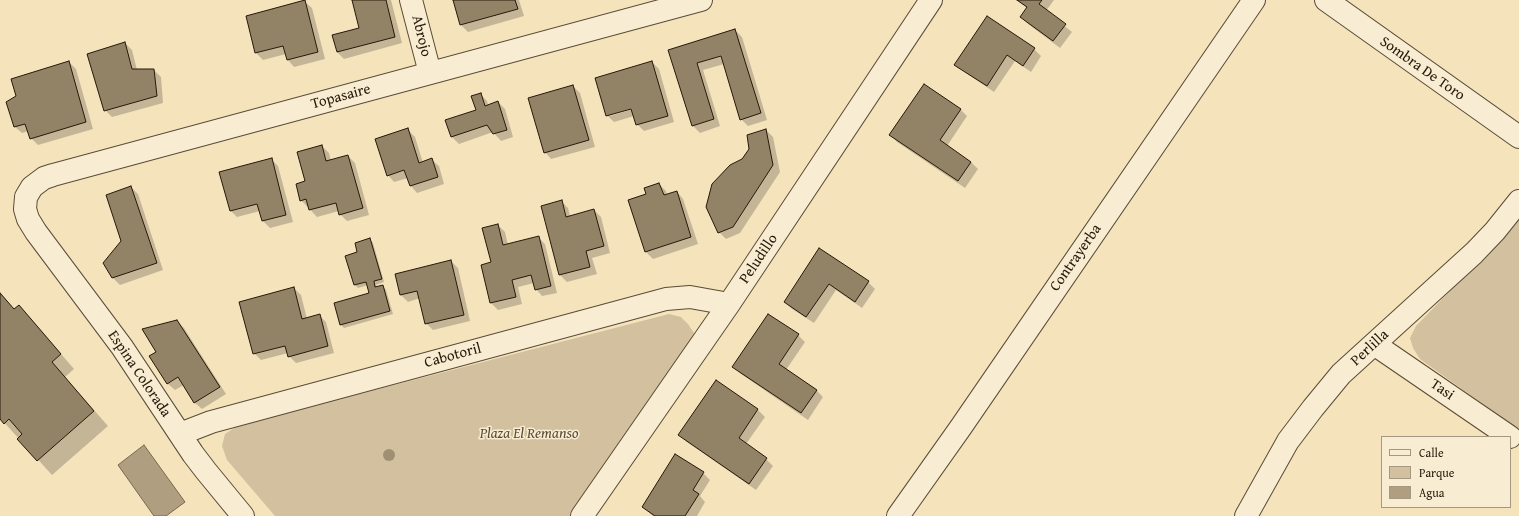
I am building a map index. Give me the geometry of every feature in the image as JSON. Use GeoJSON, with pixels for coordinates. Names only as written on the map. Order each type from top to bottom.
{"type":"FeatureCollection","features":[{"type":"Feature","properties":{"kind":"street","name":"Abrojo"},"geometry":{"type":"LineString","coordinates":[[411,0],[430,73]]}},
{"type":"Feature","properties":{"kind":"street","name":"Topasaire"},"geometry":{"type":"LineString","coordinates":[[36,232],[28,219],[25,209],[26,197],[32,187],[44,178],[701,0]]}},
{"type":"Feature","properties":{"kind":"street","name":"Peludillo"},"geometry":{"type":"LineString","coordinates":[[582,516],[729,304],[931,0]]}},
{"type":"Feature","properties":{"kind":"street","name":"Contrayerba"},"geometry":{"type":"LineString","coordinates":[[898,516],[961,427],[1254,0]]}},
{"type":"Feature","properties":{"kind":"street","name":"Sombra De Toro"},"geometry":{"type":"LineString","coordinates":[[1326,0],[1519,137]]}},
{"type":"Feature","properties":{"kind":"street","name":"Perlilla"},"geometry":{"type":"LineString","coordinates":[[1246,516],[1288,441],[1341,374],[1474,253],[1495,231],[1519,201]]}},
{"type":"Feature","properties":{"kind":"street","name":"Espina Colorada"},"geometry":{"type":"LineString","coordinates":[[36,232],[122,347],[206,471],[243,516]]}},
{"type":"Feature","properties":{"kind":"street","name":"Cabotoril"},"geometry":{"type":"LineString","coordinates":[[180,434],[211,422],[666,299],[690,298],[729,304]]}},
{"type":"Feature","properties":{"kind":"street","name":"Tasi"},"geometry":{"type":"LineString","coordinates":[[1374,344],[1509,436]]}},
{"type":"Feature","properties":{"kind":"green space"},"geometry":{"type":"Polygon","coordinates":[[[1519,217],[1519,430],[1420,359],[1413,348],[1410,338],[1416,326],[1481,259],[1519,217]]]}},
{"type":"Feature","properties":{"kind":"green space","name":"Plaza El Remanso"},"geometry":{"type":"Polygon","coordinates":[[[669,314],[681,317],[688,324],[694,333],[691,344],[572,516],[275,516],[227,460],[222,446],[225,434],[243,422],[309,407],[669,314]]]}},
{"type":"Feature","properties":{"kind":"water"},"geometry":{"type":"Polygon","coordinates":[[[144,445],[185,502],[166,516],[154,516],[118,465],[144,445]]]}},
{"type":"Feature","properties":{"kind":"building"},"geometry":{"type":"Polygon","coordinates":[[[305,0],[318,52],[287,60],[283,46],[255,53],[246,16],[305,0]]]}},
{"type":"Feature","properties":{"kind":"building"},"geometry":{"type":"Polygon","coordinates":[[[352,0],[386,0],[395,37],[337,52],[332,35],[359,28],[352,0]]]}},
{"type":"Feature","properties":{"kind":"building"},"geometry":{"type":"Polygon","coordinates":[[[453,0],[515,0],[518,9],[460,25],[453,0]]]}},
{"type":"Feature","properties":{"kind":"building"},"geometry":{"type":"Polygon","coordinates":[[[1017,0],[1042,0],[1039,4],[1066,24],[1053,41],[1020,17],[1027,7],[1017,0]]]}},
{"type":"Feature","properties":{"kind":"building"},"geometry":{"type":"Polygon","coordinates":[[[987,16],[1035,48],[1023,66],[1007,55],[987,86],[954,65],[987,16]]]}},
{"type":"Feature","properties":{"kind":"building"},"geometry":{"type":"Polygon","coordinates":[[[735,29],[761,113],[740,120],[721,56],[697,63],[714,119],[692,126],[668,50],[735,29]]]}},
{"type":"Feature","properties":{"kind":"building"},"geometry":{"type":"Polygon","coordinates":[[[125,42],[132,69],[154,69],[157,96],[104,111],[87,54],[125,42]]]}},
{"type":"Feature","properties":{"kind":"building"},"geometry":{"type":"Polygon","coordinates":[[[69,61],[86,122],[30,139],[25,124],[14,127],[6,102],[16,96],[11,79],[69,61]]]}},
{"type":"Feature","properties":{"kind":"building"},"geometry":{"type":"Polygon","coordinates":[[[652,61],[668,116],[636,125],[631,109],[606,116],[595,78],[652,61]]]}},
{"type":"Feature","properties":{"kind":"building"},"geometry":{"type":"Polygon","coordinates":[[[924,84],[961,109],[940,140],[971,162],[958,181],[889,135],[924,84]]]}},
{"type":"Feature","properties":{"kind":"building"},"geometry":{"type":"Polygon","coordinates":[[[573,85],[589,140],[544,153],[528,98],[573,85]]]}},
{"type":"Feature","properties":{"kind":"building"},"geometry":{"type":"Polygon","coordinates":[[[481,93],[485,106],[498,101],[507,130],[493,134],[487,125],[451,137],[445,120],[476,110],[471,96],[481,93]]]}},
{"type":"Feature","properties":{"kind":"building"},"geometry":{"type":"Polygon","coordinates":[[[408,128],[419,163],[432,158],[438,177],[410,186],[404,170],[387,176],[375,139],[408,128]]]}},
{"type":"Feature","properties":{"kind":"building"},"geometry":{"type":"Polygon","coordinates":[[[766,129],[773,165],[733,227],[718,233],[706,207],[712,184],[730,165],[742,159],[749,149],[747,135],[766,129]]]}},
{"type":"Feature","properties":{"kind":"building"},"geometry":{"type":"Polygon","coordinates":[[[322,145],[326,161],[348,155],[363,208],[339,215],[336,203],[309,210],[306,199],[300,201],[296,184],[305,181],[297,152],[322,145]]]}},
{"type":"Feature","properties":{"kind":"building"},"geometry":{"type":"Polygon","coordinates":[[[272,158],[286,215],[262,221],[257,204],[230,211],[219,172],[272,158]]]}},
{"type":"Feature","properties":{"kind":"building"},"geometry":{"type":"Polygon","coordinates":[[[659,183],[664,195],[677,191],[691,237],[645,252],[628,200],[646,194],[644,188],[659,183]]]}},
{"type":"Feature","properties":{"kind":"building"},"geometry":{"type":"Polygon","coordinates":[[[131,186],[157,263],[112,278],[103,263],[121,241],[106,195],[131,186]]]}},
{"type":"Feature","properties":{"kind":"building"},"geometry":{"type":"Polygon","coordinates":[[[562,200],[566,217],[594,209],[604,246],[586,251],[590,267],[559,275],[541,206],[562,200]]]}},
{"type":"Feature","properties":{"kind":"building"},"geometry":{"type":"Polygon","coordinates":[[[498,224],[503,245],[539,236],[551,286],[535,290],[531,275],[512,280],[516,297],[490,303],[481,265],[491,262],[482,228],[498,224]]]}},
{"type":"Feature","properties":{"kind":"building"},"geometry":{"type":"Polygon","coordinates":[[[370,238],[382,279],[374,281],[375,287],[383,285],[390,311],[340,325],[334,303],[369,293],[366,282],[354,285],[345,256],[357,252],[355,243],[370,238]]]}},
{"type":"Feature","properties":{"kind":"building"},"geometry":{"type":"Polygon","coordinates":[[[819,248],[869,281],[855,302],[829,284],[806,317],[784,302],[819,248]]]}},
{"type":"Feature","properties":{"kind":"building"},"geometry":{"type":"Polygon","coordinates":[[[451,260],[464,315],[425,324],[417,291],[400,295],[395,274],[451,260]]]}},
{"type":"Feature","properties":{"kind":"building"},"geometry":{"type":"Polygon","coordinates":[[[294,287],[302,319],[320,314],[328,346],[288,357],[285,346],[253,354],[239,302],[294,287]]]}},
{"type":"Feature","properties":{"kind":"building"},"geometry":{"type":"Polygon","coordinates":[[[0,293],[14,309],[19,305],[61,354],[52,362],[94,411],[37,461],[17,439],[22,434],[9,419],[4,424],[0,419],[0,293]]]}},
{"type":"Feature","properties":{"kind":"building"},"geometry":{"type":"Polygon","coordinates":[[[768,314],[799,334],[779,364],[817,390],[801,413],[732,367],[768,314]]]}},
{"type":"Feature","properties":{"kind":"building"},"geometry":{"type":"Polygon","coordinates":[[[177,320],[220,387],[194,403],[178,377],[167,384],[149,356],[156,352],[142,329],[177,320]]]}},
{"type":"Feature","properties":{"kind":"building"},"geometry":{"type":"Polygon","coordinates":[[[716,380],[758,409],[739,438],[767,458],[749,484],[678,435],[716,380]]]}},
{"type":"Feature","properties":{"kind":"building"},"geometry":{"type":"Polygon","coordinates":[[[675,454],[704,472],[693,490],[699,494],[685,516],[655,516],[642,507],[675,454]]]}}]}
